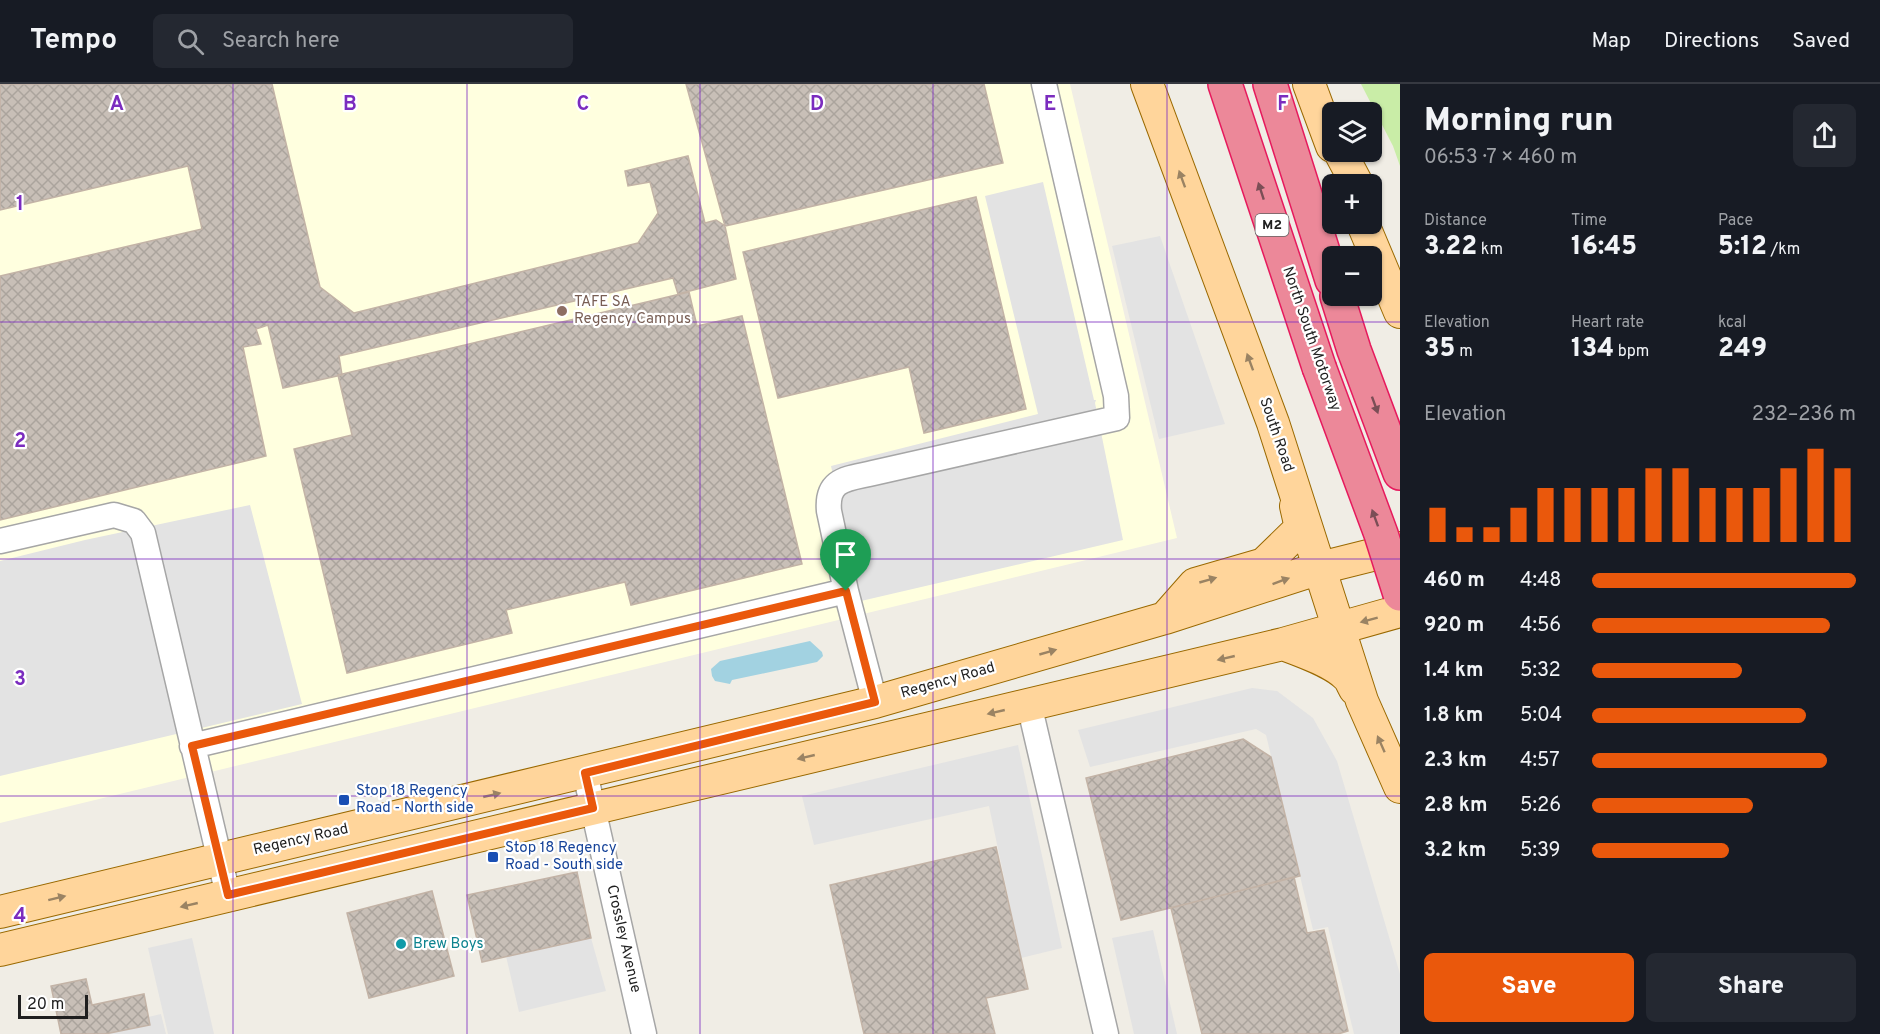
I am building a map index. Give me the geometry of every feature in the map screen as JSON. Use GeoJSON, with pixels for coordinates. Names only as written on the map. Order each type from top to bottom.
{"type":"FeatureCollection","features":[{"type":"Feature","properties":{"kind":"highway","name":"North South Motorway"},"geometry":{"type":"LineString","coordinates":[[1225,84],[1319,366],[1381,534],[1400,594]]}},
{"type":"Feature","properties":{"kind":"highway","name":"M2"},"geometry":{"type":"LineString","coordinates":[[1269,84],[1322,249]]}},
{"type":"Feature","properties":{"kind":"highway"},"geometry":{"type":"LineString","coordinates":[[1340,306],[1354,350],[1400,473]]}},
{"type":"Feature","properties":{"kind":"main road","name":"South Road"},"geometry":{"type":"LineString","coordinates":[[1147,84],[1273,423],[1362,701],[1400,787]]}},
{"type":"Feature","properties":{"kind":"main road"},"geometry":{"type":"LineString","coordinates":[[1311,91],[1322,115]]}},
{"type":"Feature","properties":{"kind":"main road"},"geometry":{"type":"LineString","coordinates":[[1311,91],[1322,120]]}},
{"type":"Feature","properties":{"kind":"main road"},"geometry":{"type":"LineString","coordinates":[[1367,234],[1400,312]]}},
{"type":"Feature","properties":{"kind":"main road"},"geometry":{"type":"LineString","coordinates":[[1382,234],[1400,269]]}},
{"type":"Feature","properties":{"kind":"main road"},"geometry":{"type":"LineString","coordinates":[[1165,618],[1194,584],[1264,564],[1301,528],[1290,476]]}},
{"type":"Feature","properties":{"kind":"main road","name":"Regency Road"},"geometry":{"type":"LineString","coordinates":[[0,912],[875,702],[1165,618],[1320,568],[1400,548]]}},
{"type":"Feature","properties":{"kind":"main road"},"geometry":{"type":"LineString","coordinates":[[0,950],[1283,644],[1400,612]]}},
{"type":"Feature","properties":{"kind":"main road"},"geometry":{"type":"LineString","coordinates":[[1283,644],[1316,657],[1347,676],[1362,701]]}},
{"type":"Feature","properties":{"kind":"street"},"geometry":{"type":"LineString","coordinates":[[875,702],[846,591],[829,511],[828,497],[834,485],[847,479],[1117,418],[1116,396],[1044,84]]}},
{"type":"Feature","properties":{"kind":"street"},"geometry":{"type":"LineString","coordinates":[[0,542],[114,515],[134,521],[143,533],[228,895]]}},
{"type":"Feature","properties":{"kind":"street"},"geometry":{"type":"LineString","coordinates":[[192,746],[846,591]]}},
{"type":"Feature","properties":{"kind":"street"},"geometry":{"type":"LineString","coordinates":[[1029,704],[1106,1034]]}},
{"type":"Feature","properties":{"kind":"street","name":"Crossley Avenue"},"geometry":{"type":"LineString","coordinates":[[585,773],[644,1034]]}},
{"type":"Feature","properties":{"kind":"shaded area","name":"TAFE SA Regency Campus"},"geometry":{"type":"Polygon","coordinates":[[[0,84],[1070,84],[1177,538],[0,823],[0,84]]]}},
{"type":"Feature","properties":{"kind":"shaded area"},"geometry":{"type":"Polygon","coordinates":[[[1043,182],[1094,400],[1096,400],[1123,540],[861,601],[831,466],[1038,414],[985,196],[1043,182]]]}},
{"type":"Feature","properties":{"kind":"shaded area"},"geometry":{"type":"Polygon","coordinates":[[[1160,236],[1225,424],[1159,439],[1112,246],[1160,236]]]}},
{"type":"Feature","properties":{"kind":"shaded area"},"geometry":{"type":"Polygon","coordinates":[[[250,505],[302,704],[0,776],[0,561],[85,540],[250,505]]]}},
{"type":"Feature","properties":{"kind":"shaded area"},"geometry":{"type":"Polygon","coordinates":[[[1252,688],[1277,691],[1313,718],[1337,761],[1400,974],[1400,1034],[1354,1034],[1328,927],[1313,930],[1266,735],[1256,729],[1090,767],[1078,730],[1252,688]]]}},
{"type":"Feature","properties":{"kind":"shaded area"},"geometry":{"type":"Polygon","coordinates":[[[1018,745],[1062,948],[1021,958],[989,806],[814,845],[802,796],[1018,745]]]}},
{"type":"Feature","properties":{"kind":"shaded area"},"geometry":{"type":"Polygon","coordinates":[[[1153,930],[1177,1034],[1134,1034],[1112,938],[1153,930]]]}},
{"type":"Feature","properties":{"kind":"shaded area"},"geometry":{"type":"Polygon","coordinates":[[[192,938],[214,1034],[168,1034],[148,948],[192,938]]]}},
{"type":"Feature","properties":{"kind":"shaded area"},"geometry":{"type":"Polygon","coordinates":[[[591,938],[606,991],[519,1012],[506,956],[591,938]]]}},
{"type":"Feature","properties":{"kind":"shaded area"},"geometry":{"type":"Polygon","coordinates":[[[161,1014],[166,1034],[76,1034],[161,1014]]]}},
{"type":"Feature","properties":{"kind":"green space"},"geometry":{"type":"Polygon","coordinates":[[[1361,84],[1400,84],[1400,166],[1382,125],[1382,102],[1370,102],[1361,84]]]}},
{"type":"Feature","properties":{"kind":"water"},"geometry":{"type":"Polygon","coordinates":[[[810,641],[822,652],[823,656],[817,662],[732,680],[730,684],[715,681],[712,676],[711,669],[720,661],[810,641]]]}},
{"type":"Feature","properties":{"kind":"building"},"geometry":{"type":"Polygon","coordinates":[[[0,84],[272,84],[320,287],[354,313],[638,243],[658,213],[650,182],[628,186],[625,171],[688,156],[705,223],[716,220],[725,226],[736,279],[678,294],[673,278],[339,356],[342,375],[283,388],[268,325],[256,329],[261,344],[243,347],[266,456],[0,520],[0,276],[202,229],[188,166],[0,210],[0,84]]]}},
{"type":"Feature","properties":{"kind":"building"},"geometry":{"type":"Polygon","coordinates":[[[686,84],[984,84],[1003,163],[725,226],[686,84]]]}},
{"type":"Feature","properties":{"kind":"building"},"geometry":{"type":"Polygon","coordinates":[[[976,197],[1026,409],[924,433],[909,367],[778,398],[743,252],[976,197]]]}},
{"type":"Feature","properties":{"kind":"building"},"geometry":{"type":"Polygon","coordinates":[[[689,292],[697,326],[742,316],[802,564],[631,605],[625,582],[506,610],[512,633],[347,673],[294,449],[352,435],[338,375],[689,292]]]}},
{"type":"Feature","properties":{"kind":"building"},"geometry":{"type":"Polygon","coordinates":[[[1243,739],[1271,757],[1300,876],[1121,920],[1086,778],[1243,739]]]}},
{"type":"Feature","properties":{"kind":"building"},"geometry":{"type":"Polygon","coordinates":[[[996,847],[1028,989],[986,998],[995,1034],[864,1034],[830,885],[996,847]]]}},
{"type":"Feature","properties":{"kind":"building"},"geometry":{"type":"Polygon","coordinates":[[[577,872],[591,938],[482,962],[467,895],[577,872]]]}},
{"type":"Feature","properties":{"kind":"building"},"geometry":{"type":"Polygon","coordinates":[[[1294,877],[1307,933],[1324,930],[1348,1031],[1338,1034],[1202,1034],[1171,908],[1294,877]]]}},
{"type":"Feature","properties":{"kind":"building","name":"Brew Boys"},"geometry":{"type":"Polygon","coordinates":[[[432,891],[454,976],[369,998],[347,913],[432,891]]]}},
{"type":"Feature","properties":{"kind":"building"},"geometry":{"type":"Polygon","coordinates":[[[86,979],[92,1005],[144,994],[150,1025],[105,1034],[61,1034],[51,986],[86,979]]]}},
{"type":"Feature","properties":{"kind":"place","name":"TAFE SA Regency Campus"},"geometry":{"type":"Point","coordinates":[562,311]}},
{"type":"Feature","properties":{"kind":"place","name":"Stop 18 Regency Road - North side"},"geometry":{"type":"Point","coordinates":[344,800]}},
{"type":"Feature","properties":{"kind":"place","name":"Stop 18 Regency Road - South side"},"geometry":{"type":"Point","coordinates":[493,857]}},
{"type":"Feature","properties":{"kind":"place","name":"Brew Boys"},"geometry":{"type":"Point","coordinates":[401,944]}},
{"type":"Feature","properties":{"kind":"route"},"geometry":{"type":"LineString","coordinates":[[846,591],[875,702],[585,773],[593,808],[228,895],[192,746],[846,591]]}}]}
